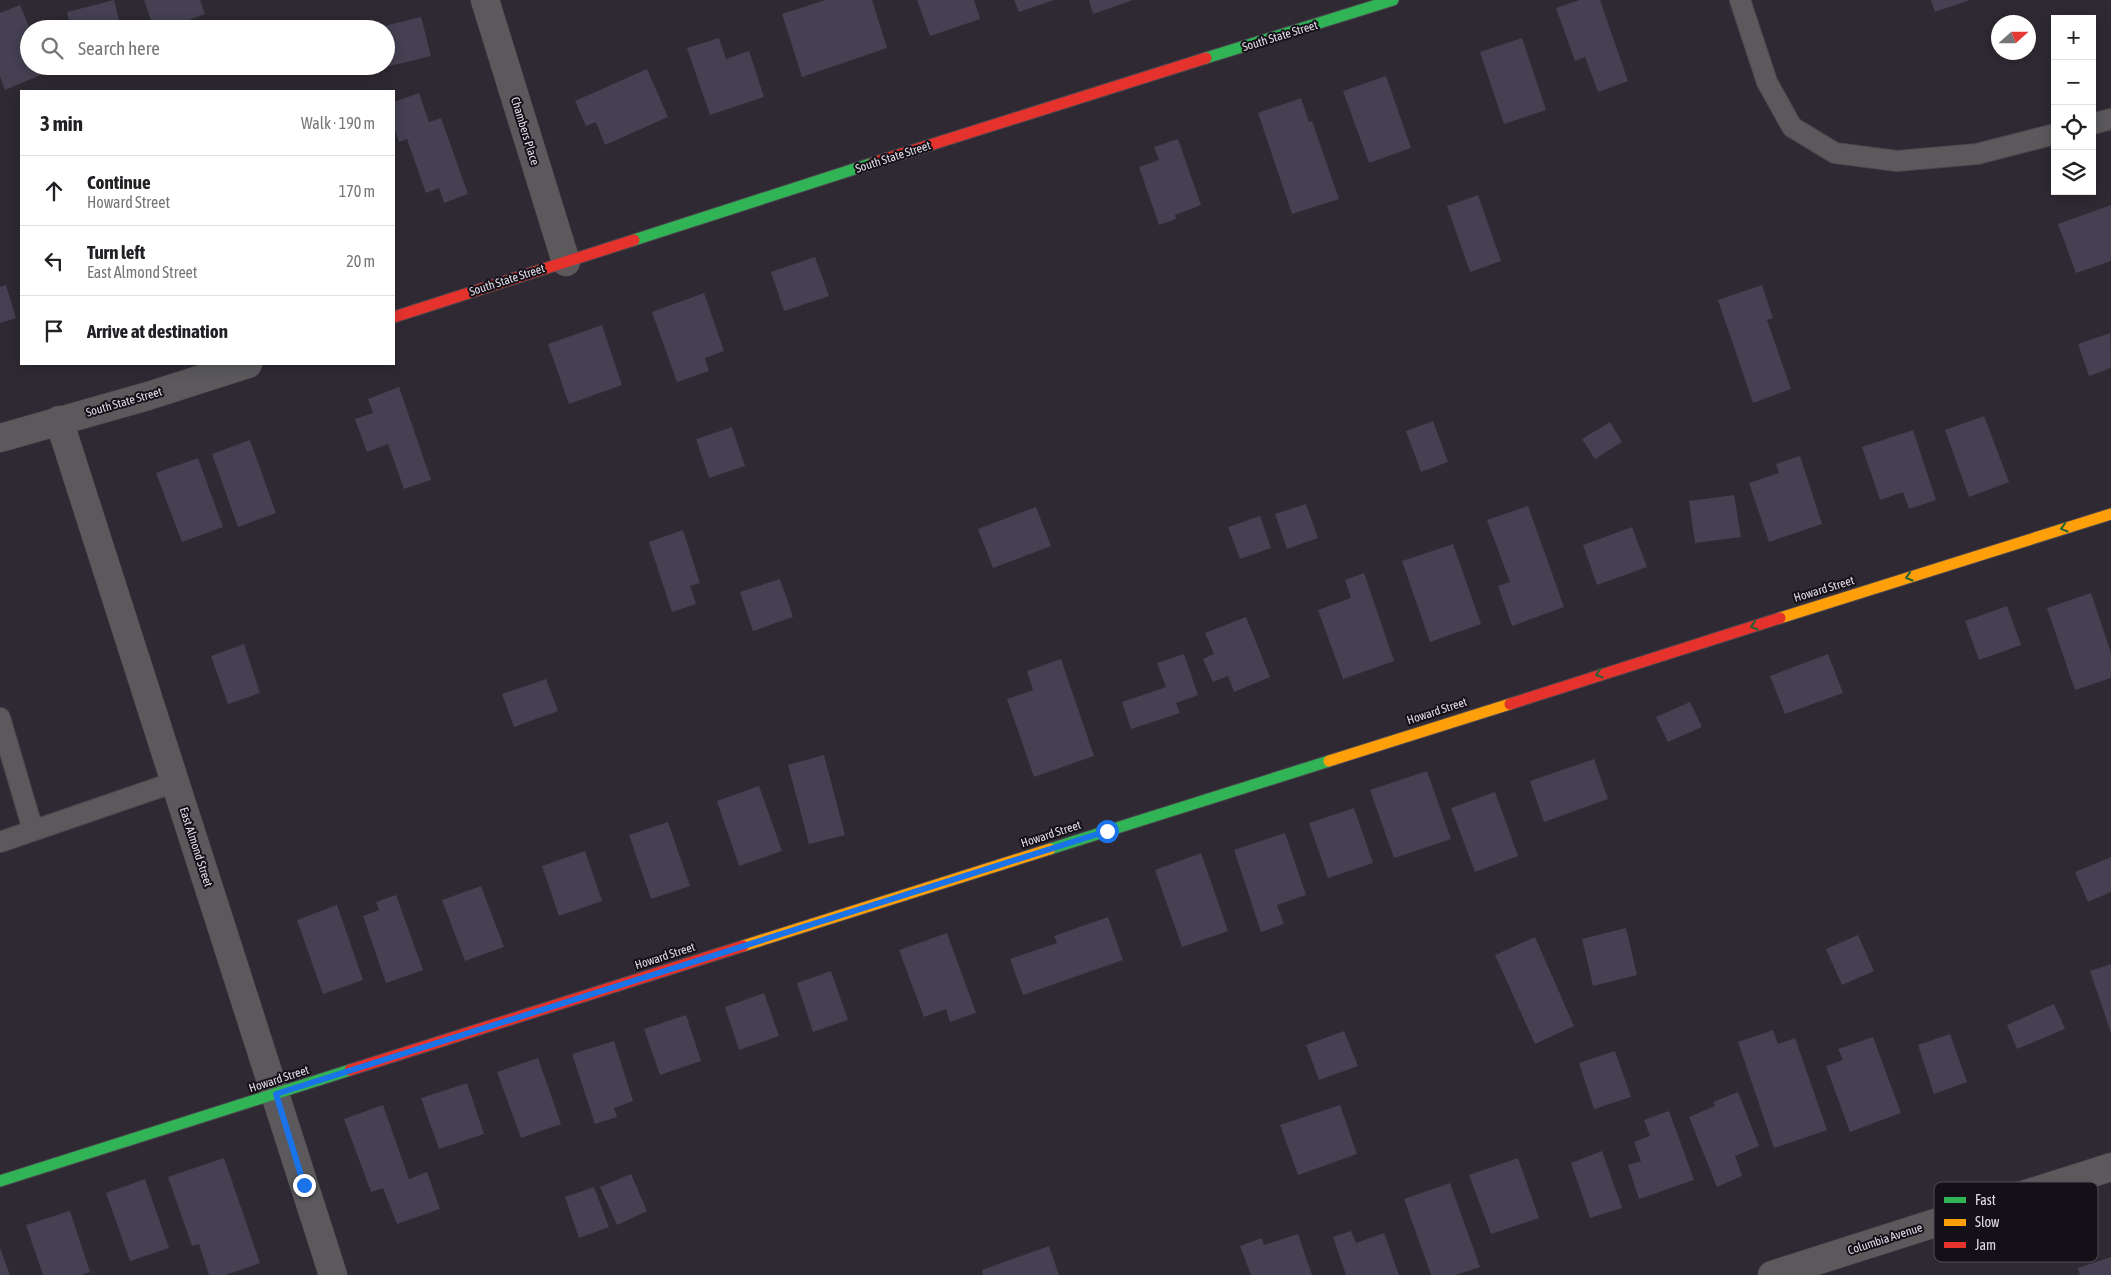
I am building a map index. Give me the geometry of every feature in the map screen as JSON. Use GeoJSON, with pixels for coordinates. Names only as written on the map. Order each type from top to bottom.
{"type":"FeatureCollection","features":[{"type":"Feature","properties":{"kind":"street","name":"Chambers Place"},"geometry":{"type":"LineString","coordinates":[[485,0],[566,262]]}},
{"type":"Feature","properties":{"kind":"street","name":"South State Street"},"geometry":{"type":"LineString","coordinates":[[395,317],[1394,0]]}},
{"type":"Feature","properties":{"kind":"street","name":"South State Street"},"geometry":{"type":"LineString","coordinates":[[0,438],[148,396],[245,365]]}},
{"type":"Feature","properties":{"kind":"street","name":"East Almond Street"},"geometry":{"type":"LineString","coordinates":[[59,420],[333,1275]]}},
{"type":"Feature","properties":{"kind":"street","name":"Howard Street"},"geometry":{"type":"LineString","coordinates":[[0,1181],[2111,514]]}},
{"type":"Feature","properties":{"kind":"street","name":"Columbia Avenue"},"geometry":{"type":"LineString","coordinates":[[2064,1182],[2111,1167]]}},
{"type":"Feature","properties":{"kind":"street","name":"Columbia Avenue"},"geometry":{"type":"LineString","coordinates":[[1772,1275],[1934,1223]]}},
{"type":"Feature","properties":{"kind":"lane"},"geometry":{"type":"LineString","coordinates":[[1740,0],[1767,82],[1792,127],[1834,153],[1897,161],[1977,154],[2051,135]]}},
{"type":"Feature","properties":{"kind":"lane"},"geometry":{"type":"LineString","coordinates":[[2096,123],[2111,119]]}},
{"type":"Feature","properties":{"kind":"lane"},"geometry":{"type":"LineString","coordinates":[[0,718],[33,830]]}},
{"type":"Feature","properties":{"kind":"lane"},"geometry":{"type":"LineString","coordinates":[[0,842],[175,782]]}},
{"type":"Feature","properties":{"kind":"building"},"geometry":{"type":"Polygon","coordinates":[[[114,0],[119,20],[69,20],[67,12],[114,0]]]}},
{"type":"Feature","properties":{"kind":"building"},"geometry":{"type":"Polygon","coordinates":[[[144,0],[200,0],[205,14],[189,20],[151,20],[144,0]]]}},
{"type":"Feature","properties":{"kind":"building"},"geometry":{"type":"Polygon","coordinates":[[[825,0],[872,0],[887,48],[802,77],[782,14],[825,0]]]}},
{"type":"Feature","properties":{"kind":"building"},"geometry":{"type":"Polygon","coordinates":[[[917,0],[974,0],[980,19],[930,36],[917,0]]]}},
{"type":"Feature","properties":{"kind":"building"},"geometry":{"type":"Polygon","coordinates":[[[1014,0],[1054,0],[1019,12],[1014,0]]]}},
{"type":"Feature","properties":{"kind":"building"},"geometry":{"type":"Polygon","coordinates":[[[1089,0],[1133,0],[1093,14],[1089,0]]]}},
{"type":"Feature","properties":{"kind":"building"},"geometry":{"type":"Polygon","coordinates":[[[1579,0],[1600,0],[1628,81],[1598,92],[1585,57],[1575,61],[1556,8],[1579,0]]]}},
{"type":"Feature","properties":{"kind":"building"},"geometry":{"type":"Polygon","coordinates":[[[1931,0],[1970,0],[1935,12],[1931,0]]]}},
{"type":"Feature","properties":{"kind":"building"},"geometry":{"type":"Polygon","coordinates":[[[20,5],[26,20],[20,20],[20,75],[41,75],[5,90],[0,76],[0,13],[20,5]]]}},
{"type":"Feature","properties":{"kind":"building"},"geometry":{"type":"Polygon","coordinates":[[[421,17],[431,56],[395,65],[395,23],[421,17]]]}},
{"type":"Feature","properties":{"kind":"building"},"geometry":{"type":"Polygon","coordinates":[[[719,38],[726,59],[749,51],[764,97],[710,115],[687,48],[719,38]]]}},
{"type":"Feature","properties":{"kind":"building"},"geometry":{"type":"Polygon","coordinates":[[[1522,38],[1546,110],[1504,124],[1480,52],[1522,38]]]}},
{"type":"Feature","properties":{"kind":"building"},"geometry":{"type":"Polygon","coordinates":[[[647,69],[668,117],[605,145],[596,122],[586,126],[575,101],[647,69]]]}},
{"type":"Feature","properties":{"kind":"building"},"geometry":{"type":"Polygon","coordinates":[[[1386,76],[1411,148],[1369,163],[1343,91],[1386,76]]]}},
{"type":"Feature","properties":{"kind":"building"},"geometry":{"type":"Polygon","coordinates":[[[419,93],[429,122],[441,118],[468,194],[444,203],[439,188],[426,193],[407,139],[399,142],[395,130],[395,102],[419,93]]]}},
{"type":"Feature","properties":{"kind":"building"},"geometry":{"type":"Polygon","coordinates":[[[1301,98],[1309,122],[1312,121],[1339,199],[1292,214],[1258,113],[1301,98]]]}},
{"type":"Feature","properties":{"kind":"building"},"geometry":{"type":"Polygon","coordinates":[[[1178,139],[1201,205],[1175,215],[1176,219],[1159,225],[1139,167],[1159,160],[1154,147],[1178,139]]]}},
{"type":"Feature","properties":{"kind":"building"},"geometry":{"type":"Polygon","coordinates":[[[1478,195],[1501,261],[1470,272],[1447,206],[1478,195]]]}},
{"type":"Feature","properties":{"kind":"building"},"geometry":{"type":"Polygon","coordinates":[[[2111,205],[2111,261],[2076,273],[2058,224],[2111,205]]]}},
{"type":"Feature","properties":{"kind":"building"},"geometry":{"type":"Polygon","coordinates":[[[815,257],[829,296],[784,311],[771,272],[815,257]]]}},
{"type":"Feature","properties":{"kind":"building"},"geometry":{"type":"Polygon","coordinates":[[[6,285],[16,318],[0,323],[0,287],[6,285]]]}},
{"type":"Feature","properties":{"kind":"building"},"geometry":{"type":"Polygon","coordinates":[[[1762,285],[1773,318],[1767,320],[1791,389],[1753,403],[1718,300],[1762,285]]]}},
{"type":"Feature","properties":{"kind":"building"},"geometry":{"type":"Polygon","coordinates":[[[704,293],[724,351],[705,358],[709,371],[677,382],[652,312],[704,293]]]}},
{"type":"Feature","properties":{"kind":"building"},"geometry":{"type":"Polygon","coordinates":[[[602,325],[622,385],[569,404],[548,344],[602,325]]]}},
{"type":"Feature","properties":{"kind":"building"},"geometry":{"type":"Polygon","coordinates":[[[2110,333],[2111,368],[2089,376],[2078,344],[2110,333]]]}},
{"type":"Feature","properties":{"kind":"building"},"geometry":{"type":"Polygon","coordinates":[[[399,387],[431,480],[404,489],[388,444],[367,452],[355,419],[373,413],[368,399],[399,387]]]}},
{"type":"Feature","properties":{"kind":"building"},"geometry":{"type":"Polygon","coordinates":[[[1984,416],[2009,482],[1969,497],[1945,430],[1984,416]]]}},
{"type":"Feature","properties":{"kind":"building"},"geometry":{"type":"Polygon","coordinates":[[[1433,421],[1448,462],[1421,472],[1406,431],[1433,421]]]}},
{"type":"Feature","properties":{"kind":"building"},"geometry":{"type":"Polygon","coordinates":[[[1610,422],[1622,442],[1595,459],[1582,439],[1610,422]]]}},
{"type":"Feature","properties":{"kind":"building"},"geometry":{"type":"Polygon","coordinates":[[[732,427],[745,466],[709,478],[696,439],[732,427]]]}},
{"type":"Feature","properties":{"kind":"building"},"geometry":{"type":"Polygon","coordinates":[[[1913,430],[1936,500],[1909,509],[1903,492],[1880,500],[1862,447],[1913,430]]]}},
{"type":"Feature","properties":{"kind":"building"},"geometry":{"type":"Polygon","coordinates":[[[250,440],[276,513],[238,527],[212,454],[250,440]]]}},
{"type":"Feature","properties":{"kind":"building"},"geometry":{"type":"Polygon","coordinates":[[[1800,456],[1822,524],[1769,542],[1749,483],[1779,473],[1776,464],[1800,456]]]}},
{"type":"Feature","properties":{"kind":"building"},"geometry":{"type":"Polygon","coordinates":[[[198,458],[223,527],[182,542],[156,473],[198,458]]]}},
{"type":"Feature","properties":{"kind":"building"},"geometry":{"type":"Polygon","coordinates":[[[1734,495],[1741,537],[1695,543],[1689,501],[1734,495]]]}},
{"type":"Feature","properties":{"kind":"building"},"geometry":{"type":"Polygon","coordinates":[[[1306,504],[1318,538],[1287,549],[1275,514],[1306,504]]]}},
{"type":"Feature","properties":{"kind":"building"},"geometry":{"type":"Polygon","coordinates":[[[1528,506],[1564,607],[1512,626],[1498,586],[1510,582],[1487,520],[1528,506]]]}},
{"type":"Feature","properties":{"kind":"building"},"geometry":{"type":"Polygon","coordinates":[[[1036,507],[1051,546],[993,568],[978,529],[1036,507]]]}},
{"type":"Feature","properties":{"kind":"building"},"geometry":{"type":"Polygon","coordinates":[[[1260,516],[1271,548],[1240,559],[1228,527],[1260,516]]]}},
{"type":"Feature","properties":{"kind":"building"},"geometry":{"type":"Polygon","coordinates":[[[1632,527],[1647,567],[1597,585],[1583,545],[1632,527]]]}},
{"type":"Feature","properties":{"kind":"building"},"geometry":{"type":"Polygon","coordinates":[[[683,530],[700,583],[690,586],[696,604],[672,612],[649,542],[683,530]]]}},
{"type":"Feature","properties":{"kind":"building"},"geometry":{"type":"Polygon","coordinates":[[[1453,544],[1481,624],[1430,642],[1402,561],[1453,544]]]}},
{"type":"Feature","properties":{"kind":"building"},"geometry":{"type":"Polygon","coordinates":[[[1364,573],[1394,661],[1343,679],[1318,610],[1351,598],[1345,580],[1364,573]]]}},
{"type":"Feature","properties":{"kind":"building"},"geometry":{"type":"Polygon","coordinates":[[[780,579],[793,617],[753,631],[740,592],[780,579]]]}},
{"type":"Feature","properties":{"kind":"building"},"geometry":{"type":"Polygon","coordinates":[[[2091,593],[2111,653],[2111,678],[2075,690],[2047,608],[2091,593]]]}},
{"type":"Feature","properties":{"kind":"building"},"geometry":{"type":"Polygon","coordinates":[[[2007,606],[2021,645],[1979,660],[1965,621],[2007,606]]]}},
{"type":"Feature","properties":{"kind":"building"},"geometry":{"type":"Polygon","coordinates":[[[1246,617],[1270,677],[1234,692],[1228,676],[1213,682],[1203,659],[1214,654],[1205,633],[1246,617]]]}},
{"type":"Feature","properties":{"kind":"building"},"geometry":{"type":"Polygon","coordinates":[[[244,644],[260,693],[228,704],[211,656],[244,644]]]}},
{"type":"Feature","properties":{"kind":"building"},"geometry":{"type":"Polygon","coordinates":[[[1184,654],[1198,695],[1176,703],[1180,713],[1131,729],[1122,702],[1166,687],[1157,663],[1184,654]]]}},
{"type":"Feature","properties":{"kind":"building"},"geometry":{"type":"Polygon","coordinates":[[[1828,654],[1843,693],[1785,714],[1770,676],[1828,654]]]}},
{"type":"Feature","properties":{"kind":"building"},"geometry":{"type":"Polygon","coordinates":[[[1061,659],[1094,756],[1034,777],[1007,699],[1033,690],[1027,671],[1061,659]]]}},
{"type":"Feature","properties":{"kind":"building"},"geometry":{"type":"Polygon","coordinates":[[[546,679],[558,711],[514,727],[502,694],[546,679]]]}},
{"type":"Feature","properties":{"kind":"building"},"geometry":{"type":"Polygon","coordinates":[[[1690,702],[1702,727],[1668,742],[1656,717],[1690,702]]]}},
{"type":"Feature","properties":{"kind":"building"},"geometry":{"type":"Polygon","coordinates":[[[824,755],[845,835],[809,844],[788,765],[824,755]]]}},
{"type":"Feature","properties":{"kind":"building"},"geometry":{"type":"Polygon","coordinates":[[[1594,759],[1608,799],[1544,822],[1530,781],[1594,759]]]}},
{"type":"Feature","properties":{"kind":"building"},"geometry":{"type":"Polygon","coordinates":[[[1427,771],[1451,839],[1394,858],[1370,790],[1427,771]]]}},
{"type":"Feature","properties":{"kind":"building"},"geometry":{"type":"Polygon","coordinates":[[[759,786],[782,851],[739,866],[717,801],[759,786]]]}},
{"type":"Feature","properties":{"kind":"building"},"geometry":{"type":"Polygon","coordinates":[[[1495,792],[1518,856],[1475,872],[1451,808],[1495,792]]]}},
{"type":"Feature","properties":{"kind":"building"},"geometry":{"type":"Polygon","coordinates":[[[1354,808],[1373,863],[1328,878],[1309,823],[1354,808]]]}},
{"type":"Feature","properties":{"kind":"building"},"geometry":{"type":"Polygon","coordinates":[[[668,822],[690,886],[651,899],[629,835],[668,822]]]}},
{"type":"Feature","properties":{"kind":"building"},"geometry":{"type":"Polygon","coordinates":[[[1285,833],[1306,895],[1277,905],[1284,924],[1261,932],[1234,850],[1285,833]]]}},
{"type":"Feature","properties":{"kind":"building"},"geometry":{"type":"Polygon","coordinates":[[[585,851],[602,901],[559,916],[542,866],[585,851]]]}},
{"type":"Feature","properties":{"kind":"building"},"geometry":{"type":"Polygon","coordinates":[[[1201,853],[1228,931],[1182,947],[1155,870],[1201,853]]]}},
{"type":"Feature","properties":{"kind":"building"},"geometry":{"type":"Polygon","coordinates":[[[2111,857],[2111,892],[2088,902],[2075,872],[2111,857]]]}},
{"type":"Feature","properties":{"kind":"building"},"geometry":{"type":"Polygon","coordinates":[[[481,886],[504,947],[465,961],[442,900],[481,886]]]}},
{"type":"Feature","properties":{"kind":"building"},"geometry":{"type":"Polygon","coordinates":[[[396,895],[423,970],[386,983],[363,916],[379,910],[376,902],[396,895]]]}},
{"type":"Feature","properties":{"kind":"building"},"geometry":{"type":"Polygon","coordinates":[[[337,905],[363,980],[323,994],[297,920],[337,905]]]}},
{"type":"Feature","properties":{"kind":"building"},"geometry":{"type":"Polygon","coordinates":[[[1108,917],[1123,960],[1023,995],[1010,959],[1057,943],[1054,936],[1108,917]]]}},
{"type":"Feature","properties":{"kind":"building"},"geometry":{"type":"Polygon","coordinates":[[[1626,928],[1637,975],[1593,986],[1582,939],[1626,928]]]}},
{"type":"Feature","properties":{"kind":"building"},"geometry":{"type":"Polygon","coordinates":[[[947,933],[976,1013],[950,1022],[946,1009],[924,1017],[899,950],[947,933]]]}},
{"type":"Feature","properties":{"kind":"building"},"geometry":{"type":"Polygon","coordinates":[[[1858,935],[1874,971],[1842,985],[1826,949],[1858,935]]]}},
{"type":"Feature","properties":{"kind":"building"},"geometry":{"type":"Polygon","coordinates":[[[1535,937],[1574,1026],[1535,1044],[1495,955],[1535,937]]]}},
{"type":"Feature","properties":{"kind":"building"},"geometry":{"type":"Polygon","coordinates":[[[2111,964],[2111,1033],[2090,971],[2111,964]]]}},
{"type":"Feature","properties":{"kind":"building"},"geometry":{"type":"Polygon","coordinates":[[[831,971],[848,1020],[813,1032],[797,983],[831,971]]]}},
{"type":"Feature","properties":{"kind":"building"},"geometry":{"type":"Polygon","coordinates":[[[764,993],[779,1036],[739,1050],[725,1007],[764,993]]]}},
{"type":"Feature","properties":{"kind":"building"},"geometry":{"type":"Polygon","coordinates":[[[2054,1004],[2065,1029],[2017,1049],[2007,1025],[2054,1004]]]}},
{"type":"Feature","properties":{"kind":"building"},"geometry":{"type":"Polygon","coordinates":[[[686,1015],[701,1061],[660,1075],[644,1029],[686,1015]]]}},
{"type":"Feature","properties":{"kind":"building"},"geometry":{"type":"Polygon","coordinates":[[[1773,1030],[1778,1044],[1795,1038],[1827,1130],[1774,1148],[1738,1042],[1773,1030]]]}},
{"type":"Feature","properties":{"kind":"building"},"geometry":{"type":"Polygon","coordinates":[[[1344,1031],[1358,1066],[1319,1080],[1306,1045],[1344,1031]]]}},
{"type":"Feature","properties":{"kind":"building"},"geometry":{"type":"Polygon","coordinates":[[[1950,1034],[1967,1082],[1934,1094],[1918,1045],[1950,1034]]]}},
{"type":"Feature","properties":{"kind":"building"},"geometry":{"type":"Polygon","coordinates":[[[1873,1037],[1901,1113],[1850,1132],[1826,1066],[1843,1060],[1838,1049],[1873,1037]]]}},
{"type":"Feature","properties":{"kind":"building"},"geometry":{"type":"Polygon","coordinates":[[[614,1041],[633,1101],[614,1108],[617,1117],[595,1124],[572,1054],[614,1041]]]}},
{"type":"Feature","properties":{"kind":"building"},"geometry":{"type":"Polygon","coordinates":[[[1615,1051],[1631,1097],[1594,1109],[1579,1063],[1615,1051]]]}},
{"type":"Feature","properties":{"kind":"building"},"geometry":{"type":"Polygon","coordinates":[[[538,1058],[561,1124],[521,1138],[497,1072],[538,1058]]]}},
{"type":"Feature","properties":{"kind":"building"},"geometry":{"type":"Polygon","coordinates":[[[467,1083],[484,1134],[439,1149],[421,1098],[467,1083]]]}},
{"type":"Feature","properties":{"kind":"building"},"geometry":{"type":"Polygon","coordinates":[[[1738,1092],[1759,1146],[1735,1156],[1742,1176],[1717,1187],[1689,1117],[1715,1106],[1713,1102],[1738,1092]]]}},
{"type":"Feature","properties":{"kind":"building"},"geometry":{"type":"Polygon","coordinates":[[[383,1105],[409,1179],[427,1172],[440,1209],[397,1224],[383,1188],[371,1192],[344,1119],[383,1105]]]}},
{"type":"Feature","properties":{"kind":"building"},"geometry":{"type":"Polygon","coordinates":[[[1340,1105],[1357,1154],[1298,1175],[1280,1125],[1340,1105]]]}},
{"type":"Feature","properties":{"kind":"building"},"geometry":{"type":"Polygon","coordinates":[[[1669,1111],[1694,1180],[1639,1199],[1628,1165],[1641,1161],[1634,1142],[1650,1136],[1644,1120],[1669,1111]]]}},
{"type":"Feature","properties":{"kind":"building"},"geometry":{"type":"Polygon","coordinates":[[[1602,1151],[1622,1208],[1590,1218],[1571,1163],[1602,1151]]]}},
{"type":"Feature","properties":{"kind":"building"},"geometry":{"type":"Polygon","coordinates":[[[224,1158],[260,1263],[226,1275],[209,1275],[199,1244],[192,1246],[168,1177],[224,1158]]]}},
{"type":"Feature","properties":{"kind":"building"},"geometry":{"type":"Polygon","coordinates":[[[1518,1158],[1539,1218],[1491,1234],[1469,1175],[1518,1158]]]}},
{"type":"Feature","properties":{"kind":"building"},"geometry":{"type":"Polygon","coordinates":[[[631,1174],[647,1211],[617,1225],[600,1187],[631,1174]]]}},
{"type":"Feature","properties":{"kind":"building"},"geometry":{"type":"Polygon","coordinates":[[[145,1179],[169,1248],[130,1261],[106,1193],[145,1179]]]}},
{"type":"Feature","properties":{"kind":"building"},"geometry":{"type":"Polygon","coordinates":[[[1450,1183],[1480,1267],[1456,1275],[1431,1275],[1404,1199],[1450,1183]]]}},
{"type":"Feature","properties":{"kind":"building"},"geometry":{"type":"Polygon","coordinates":[[[594,1187],[609,1227],[579,1238],[565,1197],[594,1187]]]}},
{"type":"Feature","properties":{"kind":"building"},"geometry":{"type":"Polygon","coordinates":[[[70,1211],[90,1272],[82,1275],[43,1275],[26,1225],[70,1211]]]}},
{"type":"Feature","properties":{"kind":"building"},"geometry":{"type":"Polygon","coordinates":[[[1351,1231],[1356,1243],[1384,1233],[1399,1275],[1346,1275],[1333,1237],[1351,1231]]]}},
{"type":"Feature","properties":{"kind":"building"},"geometry":{"type":"Polygon","coordinates":[[[1298,1234],[1312,1275],[1251,1275],[1240,1246],[1262,1238],[1264,1245],[1298,1234]]]}},
{"type":"Feature","properties":{"kind":"building"},"geometry":{"type":"Polygon","coordinates":[[[1049,1246],[1059,1275],[983,1275],[982,1270],[1049,1246]]]}},
{"type":"Feature","properties":{"kind":"building"},"geometry":{"type":"Polygon","coordinates":[[[0,1248],[10,1275],[0,1275],[0,1248]]]}},
{"type":"Feature","properties":{"kind":"building"},"geometry":{"type":"Polygon","coordinates":[[[2111,1257],[2111,1275],[2080,1275],[2078,1268],[2111,1257]]]}},
{"type":"Feature","properties":{"kind":"traffic: fast"},"geometry":{"type":"LineString","coordinates":[[1206,58],[1393,0]]}},
{"type":"Feature","properties":{"kind":"traffic: fast"},"geometry":{"type":"LineString","coordinates":[[634,240],[873,163]]}},
{"type":"Feature","properties":{"kind":"traffic: fast"},"geometry":{"type":"LineString","coordinates":[[1050,849],[1329,761]]}},
{"type":"Feature","properties":{"kind":"traffic: fast"},"geometry":{"type":"LineString","coordinates":[[0,1181],[350,1070]]}},
{"type":"Feature","properties":{"kind":"traffic: slow"},"geometry":{"type":"LineString","coordinates":[[1780,618],[2111,514]]}},
{"type":"Feature","properties":{"kind":"traffic: slow"},"geometry":{"type":"LineString","coordinates":[[1329,761],[1510,704]]}},
{"type":"Feature","properties":{"kind":"traffic: slow"},"geometry":{"type":"LineString","coordinates":[[743,946],[1050,849]]}},
{"type":"Feature","properties":{"kind":"traffic: jam"},"geometry":{"type":"LineString","coordinates":[[873,163],[1206,58]]}},
{"type":"Feature","properties":{"kind":"traffic: jam"},"geometry":{"type":"LineString","coordinates":[[395,317],[634,240]]}},
{"type":"Feature","properties":{"kind":"traffic: jam"},"geometry":{"type":"LineString","coordinates":[[1510,704],[1780,618]]}},
{"type":"Feature","properties":{"kind":"traffic: jam"},"geometry":{"type":"LineString","coordinates":[[350,1070],[743,946]]}},
{"type":"Feature","properties":{"kind":"route"},"geometry":{"type":"LineString","coordinates":[[304,1185],[276,1094],[1107,831]]}}]}
